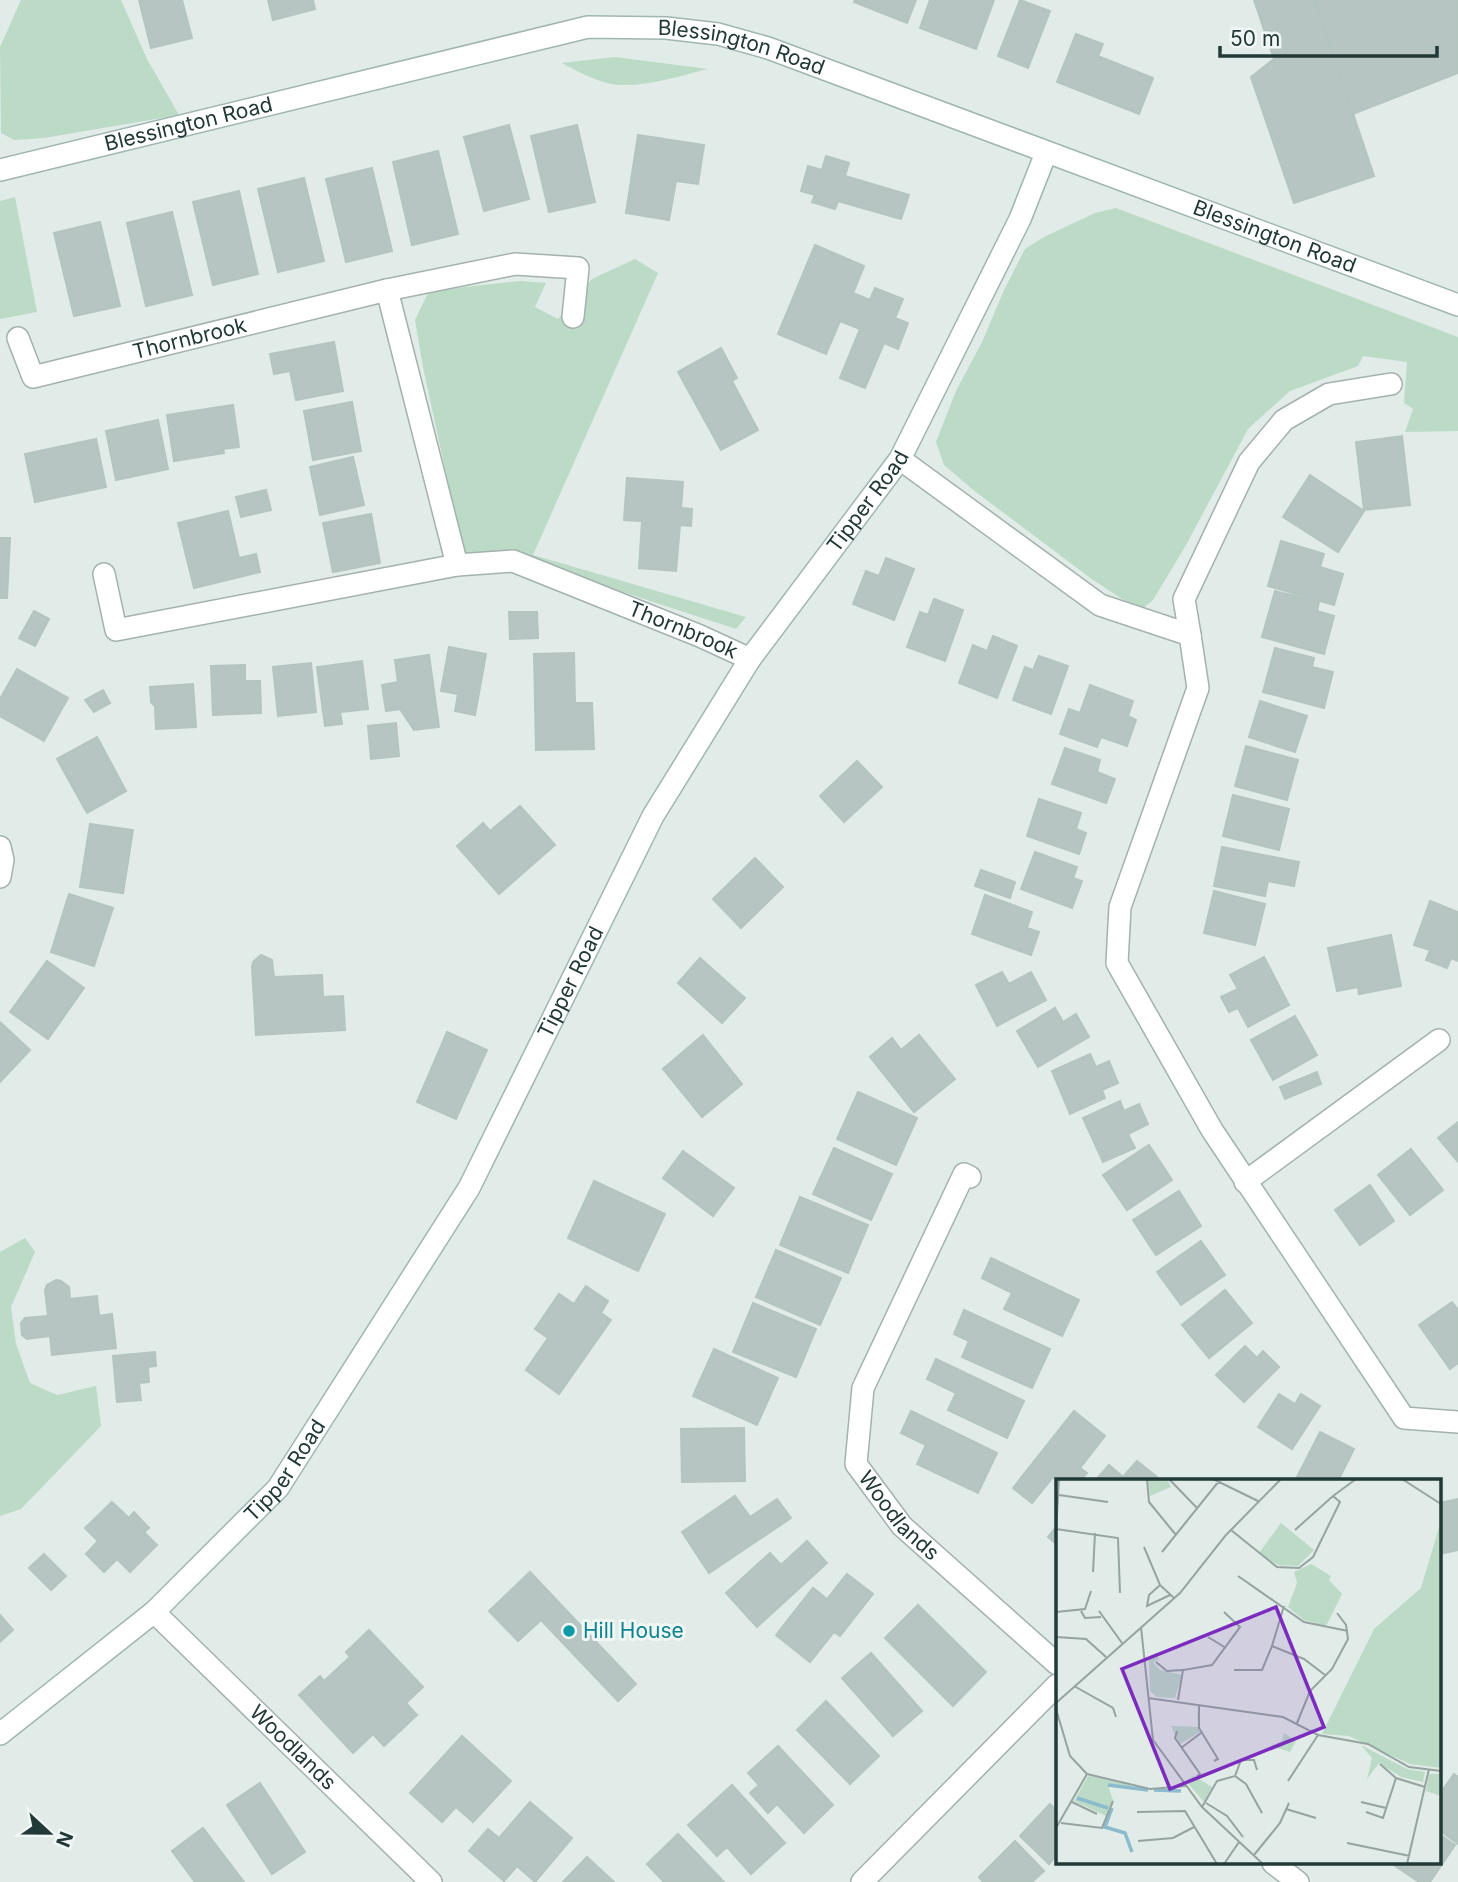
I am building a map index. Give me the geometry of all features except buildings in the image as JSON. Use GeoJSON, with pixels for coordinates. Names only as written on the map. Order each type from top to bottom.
{"type":"FeatureCollection","features":[{"type":"Feature","properties":{"kind":"street","name":"Blessington Road"},"geometry":{"type":"LineString","coordinates":[[0,170],[588,27],[666,28],[718,34],[768,48],[1458,305]]}},
{"type":"Feature","properties":{"kind":"street","name":"Tipper Road"},"geometry":{"type":"LineString","coordinates":[[0,1734],[154,1612],[278,1488],[469,1188],[653,816],[750,659],[900,458],[1020,219],[1046,153]]}},
{"type":"Feature","properties":{"kind":"street","name":"Thornbrook"},"geometry":{"type":"LineString","coordinates":[[18,338],[33,377],[387,290],[514,264],[578,268],[573,317]]}},
{"type":"Feature","properties":{"kind":"street"},"geometry":{"type":"LineString","coordinates":[[387,290],[457,565]]}},
{"type":"Feature","properties":{"kind":"street"},"geometry":{"type":"LineString","coordinates":[[1391,384],[1329,394],[1284,420],[1249,462],[1184,599],[1198,688],[1120,907],[1117,963],[1212,1130],[1404,1418],[1458,1422]]}},
{"type":"Feature","properties":{"kind":"street"},"geometry":{"type":"LineString","coordinates":[[900,458],[1100,605],[1190,635]]}},
{"type":"Feature","properties":{"kind":"street","name":"Thornbrook"},"geometry":{"type":"LineString","coordinates":[[104,574],[116,630],[457,565],[513,561],[750,659]]}},
{"type":"Feature","properties":{"kind":"street"},"geometry":{"type":"LineString","coordinates":[[0,847],[3,860],[0,877]]}},
{"type":"Feature","properties":{"kind":"street"},"geometry":{"type":"LineString","coordinates":[[1245,1182],[1438,1040]]}},
{"type":"Feature","properties":{"kind":"street","name":"Woodlands"},"geometry":{"type":"LineString","coordinates":[[970,1177],[964,1174],[863,1388],[856,1464],[902,1526],[1056,1663]]}},
{"type":"Feature","properties":{"kind":"street","name":"Woodlands"},"geometry":{"type":"LineString","coordinates":[[154,1612],[431,1882]]}},
{"type":"Feature","properties":{"kind":"street"},"geometry":{"type":"LineString","coordinates":[[862,1882],[1056,1686]]}},
{"type":"Feature","properties":{"kind":"street"},"geometry":{"type":"LineString","coordinates":[[1274,1864],[1298,1882]]}},
{"type":"Feature","properties":{"kind":"green space"},"geometry":{"type":"Polygon","coordinates":[[[21,0],[121,0],[147,59],[179,115],[44,138],[14,140],[1,133],[0,47],[21,0]]]}},
{"type":"Feature","properties":{"kind":"green space"},"geometry":{"type":"Polygon","coordinates":[[[615,57],[708,69],[653,82],[620,85],[597,80],[562,63],[615,57]]]}},
{"type":"Feature","properties":{"kind":"green space"},"geometry":{"type":"Polygon","coordinates":[[[15,197],[37,312],[0,319],[0,201],[15,197]]]}},
{"type":"Feature","properties":{"kind":"green space"},"geometry":{"type":"Polygon","coordinates":[[[1116,208],[1458,337],[1458,431],[1405,432],[1413,409],[1404,403],[1407,362],[1363,356],[1358,366],[1290,391],[1248,429],[1186,545],[1153,600],[1143,608],[1122,599],[972,489],[944,465],[936,442],[956,391],[1025,249],[1095,213],[1116,208]]]}},
{"type":"Feature","properties":{"kind":"green space"},"geometry":{"type":"Polygon","coordinates":[[[635,259],[658,273],[533,555],[746,617],[736,629],[509,555],[464,557],[415,320],[429,291],[520,281],[546,283],[535,307],[558,319],[592,279],[635,259]]]}},
{"type":"Feature","properties":{"kind":"green space"},"geometry":{"type":"Polygon","coordinates":[[[25,1238],[35,1252],[11,1307],[16,1344],[30,1383],[57,1395],[96,1386],[101,1426],[21,1509],[0,1516],[0,1252],[25,1238]]]}},
{"type":"Feature","properties":{"kind":"place","name":"Hill House"},"geometry":{"type":"Point","coordinates":[569,1631]}}]}
